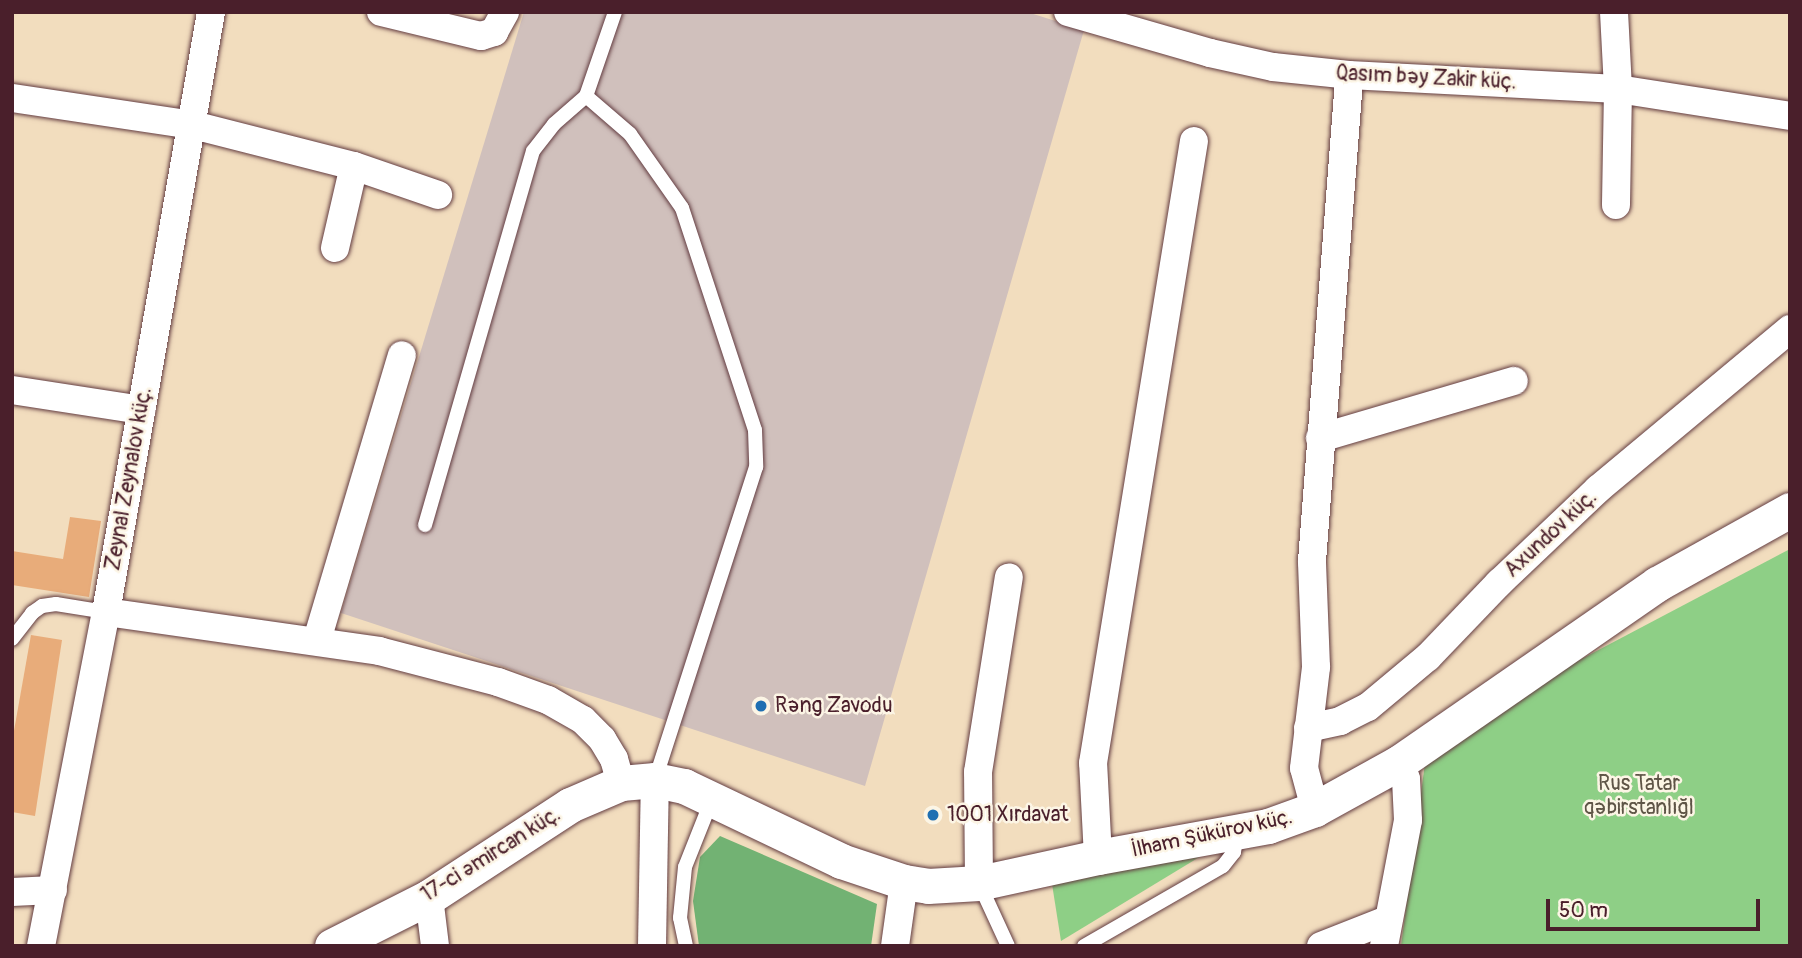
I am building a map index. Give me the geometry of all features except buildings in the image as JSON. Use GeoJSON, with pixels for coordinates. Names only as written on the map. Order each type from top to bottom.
{"type":"FeatureCollection","features":[{"type":"Feature","properties":{"kind":"street","name":"Zeynal Zeynalov küç."},"geometry":{"type":"LineString","coordinates":[[41,946],[106,612],[211,12]]}},
{"type":"Feature","properties":{"kind":"street"},"geometry":{"type":"LineString","coordinates":[[381,12],[481,36],[494,32],[505,12]]}},
{"type":"Feature","properties":{"kind":"street"},"geometry":{"type":"LineString","coordinates":[[1614,12],[1618,89],[1616,205]]}},
{"type":"Feature","properties":{"kind":"street","name":"Qasım bəy Zakir küç."},"geometry":{"type":"LineString","coordinates":[[1072,13],[1210,53],[1273,67],[1349,75],[1618,89],[1790,116]]}},
{"type":"Feature","properties":{"kind":"street"},"geometry":{"type":"LineString","coordinates":[[1315,809],[1304,768],[1316,667],[1312,561],[1349,75]]}},
{"type":"Feature","properties":{"kind":"street"},"geometry":{"type":"LineString","coordinates":[[12,98],[193,125],[354,166],[438,195]]}},
{"type":"Feature","properties":{"kind":"street"},"geometry":{"type":"LineString","coordinates":[[1098,857],[1093,763],[1194,141]]}},
{"type":"Feature","properties":{"kind":"street"},"geometry":{"type":"LineString","coordinates":[[335,248],[354,166]]}},
{"type":"Feature","properties":{"kind":"street","name":"Axundov küç."},"geometry":{"type":"LineString","coordinates":[[1308,728],[1340,721],[1368,707],[1428,657],[1499,583],[1598,489],[1790,329]]}},
{"type":"Feature","properties":{"kind":"street"},"geometry":{"type":"LineString","coordinates":[[317,640],[402,355]]}},
{"type":"Feature","properties":{"kind":"street"},"geometry":{"type":"LineString","coordinates":[[1320,438],[1514,381]]}},
{"type":"Feature","properties":{"kind":"street"},"geometry":{"type":"LineString","coordinates":[[12,390],[141,410]]}},
{"type":"Feature","properties":{"kind":"street","name":"İlham Şükürov küç."},"geometry":{"type":"LineString","coordinates":[[655,780],[684,786],[713,797],[841,861],[904,882],[928,886],[979,883],[1098,857],[1268,826],[1315,809],[1400,762],[1657,584],[1790,510]]}},
{"type":"Feature","properties":{"kind":"street"},"geometry":{"type":"LineString","coordinates":[[979,883],[978,772],[1009,577]]}},
{"type":"Feature","properties":{"kind":"street"},"geometry":{"type":"LineString","coordinates":[[106,612],[317,640],[379,651],[498,682],[548,701],[583,720],[602,738],[614,759],[621,783]]}},
{"type":"Feature","properties":{"kind":"street"},"geometry":{"type":"LineString","coordinates":[[1321,946],[1385,933],[1408,820],[1406,779],[1400,762]]}},
{"type":"Feature","properties":{"kind":"street"},"geometry":{"type":"LineString","coordinates":[[652,946],[655,780]]}},
{"type":"Feature","properties":{"kind":"street","name":"17-ci Əmircan küç."},"geometry":{"type":"LineString","coordinates":[[332,946],[429,897],[570,805],[621,783],[655,780]]}},
{"type":"Feature","properties":{"kind":"street"},"geometry":{"type":"LineString","coordinates":[[894,946],[904,882]]}},
{"type":"Feature","properties":{"kind":"street"},"geometry":{"type":"LineString","coordinates":[[12,892],[53,890]]}},
{"type":"Feature","properties":{"kind":"street"},"geometry":{"type":"LineString","coordinates":[[429,897],[435,946]]}},
{"type":"Feature","properties":{"kind":"lane"},"geometry":{"type":"LineString","coordinates":[[425,526],[533,151],[554,124],[586,96],[615,12]]}},
{"type":"Feature","properties":{"kind":"lane"},"geometry":{"type":"LineString","coordinates":[[586,96],[630,134],[682,208],[755,430],[756,467],[655,780]]}},
{"type":"Feature","properties":{"kind":"lane"},"geometry":{"type":"LineString","coordinates":[[12,639],[32,613],[42,606],[56,604],[106,612]]}},
{"type":"Feature","properties":{"kind":"lane"},"geometry":{"type":"LineString","coordinates":[[686,946],[680,918],[685,867],[713,797]]}},
{"type":"Feature","properties":{"kind":"lane"},"geometry":{"type":"LineString","coordinates":[[1084,946],[1223,866],[1234,852],[1237,832]]}},
{"type":"Feature","properties":{"kind":"lane"},"geometry":{"type":"LineString","coordinates":[[979,883],[1008,946]]}},
{"type":"Feature","properties":{"kind":"shaded area","name":"Rəng Zavodu"},"geometry":{"type":"Polygon","coordinates":[[[524,12],[1027,12],[1084,30],[865,786],[341,613],[524,12]]]}},
{"type":"Feature","properties":{"kind":"green space","name":"Rus Tatar qəbirstanlığl"},"geometry":{"type":"Polygon","coordinates":[[[1790,549],[1790,946],[1401,946],[1428,740],[1790,549]]]}},
{"type":"Feature","properties":{"kind":"green space"},"geometry":{"type":"Polygon","coordinates":[[[720,836],[877,904],[871,946],[699,946],[693,901],[700,857],[720,836]]]}},
{"type":"Feature","properties":{"kind":"green space"},"geometry":{"type":"Polygon","coordinates":[[[1211,850],[1061,941],[1052,884],[1211,850]]]}},
{"type":"Feature","properties":{"kind":"place","name":"Rəng Zavodu"},"geometry":{"type":"Point","coordinates":[761,706]}},
{"type":"Feature","properties":{"kind":"place","name":"1001 Xırdavat"},"geometry":{"type":"Point","coordinates":[933,815]}}]}
